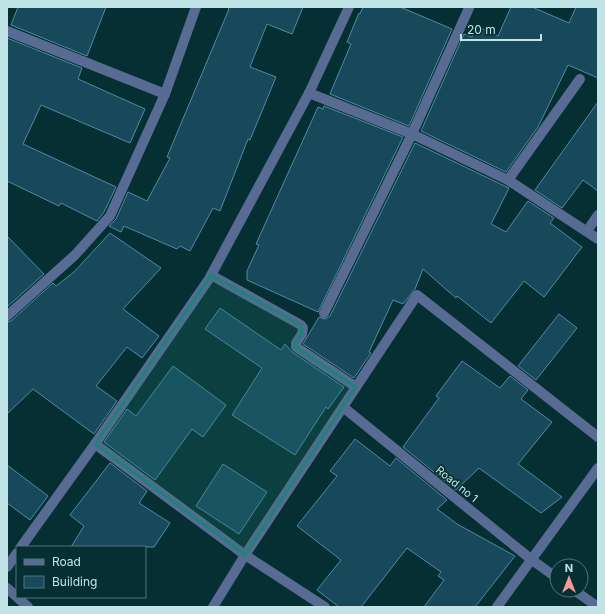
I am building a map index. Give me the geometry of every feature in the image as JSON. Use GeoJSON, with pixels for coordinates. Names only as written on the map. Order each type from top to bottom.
{"type":"FeatureCollection","features":[{"type":"Feature","properties":{"kind":"street"},"geometry":{"type":"LineString","coordinates":[[7,316],[75,255],[110,216],[165,94],[196,7]]}},
{"type":"Feature","properties":{"kind":"street"},"geometry":{"type":"LineString","coordinates":[[22,546],[95,444],[211,275],[309,93],[349,7]]}},
{"type":"Feature","properties":{"kind":"street"},"geometry":{"type":"LineString","coordinates":[[324,313],[412,134],[469,8]]}},
{"type":"Feature","properties":{"kind":"street"},"geometry":{"type":"LineString","coordinates":[[7,31],[165,94]]}},
{"type":"Feature","properties":{"kind":"street"},"geometry":{"type":"LineString","coordinates":[[508,180],[580,79]]}},
{"type":"Feature","properties":{"kind":"street"},"geometry":{"type":"LineString","coordinates":[[309,93],[412,134],[508,180],[598,239]]}},
{"type":"Feature","properties":{"kind":"street"},"geometry":{"type":"LineString","coordinates":[[586,231],[598,215]]}},
{"type":"Feature","properties":{"kind":"street"},"geometry":{"type":"LineString","coordinates":[[211,275],[301,325],[303,328],[302,334],[296,343],[296,347],[356,387]]}},
{"type":"Feature","properties":{"kind":"street"},"geometry":{"type":"LineString","coordinates":[[212,607],[244,555],[417,295],[598,437]]}},
{"type":"Feature","properties":{"kind":"street","name":"Road no 1"},"geometry":{"type":"LineString","coordinates":[[343,407],[549,572]]}},
{"type":"Feature","properties":{"kind":"street"},"geometry":{"type":"LineString","coordinates":[[95,444],[244,555],[325,607]]}},
{"type":"Feature","properties":{"kind":"street"},"geometry":{"type":"LineString","coordinates":[[497,607],[598,468]]}},
{"type":"Feature","properties":{"kind":"street"},"geometry":{"type":"LineString","coordinates":[[7,567],[16,554]]}},
{"type":"Feature","properties":{"kind":"street"},"geometry":{"type":"LineString","coordinates":[[7,588],[16,596]]}},
{"type":"Feature","properties":{"kind":"street"},"geometry":{"type":"LineString","coordinates":[[18,598],[28,607]]}},
{"type":"Feature","properties":{"kind":"street"},"geometry":{"type":"LineString","coordinates":[[585,598],[598,607]]}},
{"type":"Feature","properties":{"kind":"highlighted area"},"geometry":{"type":"Polygon","coordinates":[[[211,275],[301,325],[302,334],[294,346],[356,387],[245,555],[95,444],[211,275]]]}},
{"type":"Feature","properties":{"kind":"building"},"geometry":{"type":"Polygon","coordinates":[[[18,7],[106,7],[87,56],[11,25],[18,7]]]}},
{"type":"Feature","properties":{"kind":"building"},"geometry":{"type":"Polygon","coordinates":[[[227,7],[303,7],[292,34],[267,24],[250,67],[276,77],[250,140],[248,139],[220,211],[213,208],[190,251],[180,246],[177,249],[124,226],[121,232],[109,226],[116,219],[128,192],[147,201],[170,158],[167,157],[229,9],[227,7]]]}},
{"type":"Feature","properties":{"kind":"building"},"geometry":{"type":"Polygon","coordinates":[[[363,7],[400,7],[452,29],[409,126],[330,94],[351,44],[347,42],[363,7]]]}},
{"type":"Feature","properties":{"kind":"building"},"geometry":{"type":"Polygon","coordinates":[[[511,7],[532,7],[569,23],[576,7],[598,7],[598,78],[568,65],[538,127],[506,172],[421,131],[464,34],[472,37],[477,26],[498,36],[511,7]]]}},
{"type":"Feature","properties":{"kind":"building"},"geometry":{"type":"Polygon","coordinates":[[[7,38],[82,68],[78,79],[145,109],[130,143],[41,105],[23,144],[116,187],[104,212],[97,221],[61,203],[59,206],[7,181],[7,38]]]}},
{"type":"Feature","properties":{"kind":"building"},"geometry":{"type":"Polygon","coordinates":[[[598,102],[598,191],[583,180],[562,208],[535,190],[598,102]]]}},
{"type":"Feature","properties":{"kind":"building"},"geometry":{"type":"Polygon","coordinates":[[[324,106],[403,137],[318,312],[247,280],[247,271],[259,245],[256,244],[318,107],[323,109],[324,106]]]}},
{"type":"Feature","properties":{"kind":"building"},"geometry":{"type":"Polygon","coordinates":[[[415,143],[509,188],[491,224],[506,232],[528,201],[554,218],[550,223],[582,247],[544,297],[524,281],[491,323],[457,296],[456,298],[423,269],[415,289],[403,304],[393,300],[369,352],[371,353],[354,378],[303,344],[319,317],[325,319],[330,316],[415,143]]]}},
{"type":"Feature","properties":{"kind":"building"},"geometry":{"type":"Polygon","coordinates":[[[110,233],[161,268],[123,309],[159,336],[142,358],[127,347],[96,386],[117,401],[94,434],[33,389],[7,414],[7,322],[11,321],[53,283],[56,286],[74,272],[110,233]]]}},
{"type":"Feature","properties":{"kind":"building"},"geometry":{"type":"Polygon","coordinates":[[[7,236],[44,274],[7,307],[7,236]]]}},
{"type":"Feature","properties":{"kind":"building"},"geometry":{"type":"Polygon","coordinates":[[[220,308],[281,350],[285,344],[292,352],[344,387],[328,409],[326,407],[295,455],[232,415],[262,368],[205,329],[220,308]]]}},
{"type":"Feature","properties":{"kind":"building"},"geometry":{"type":"Polygon","coordinates":[[[559,314],[577,328],[536,380],[518,366],[559,314]]]}},
{"type":"Feature","properties":{"kind":"building"},"geometry":{"type":"Polygon","coordinates":[[[462,361],[500,388],[510,376],[528,390],[521,399],[552,422],[518,464],[562,497],[541,513],[479,468],[456,490],[403,447],[439,398],[436,396],[462,361]]]}},
{"type":"Feature","properties":{"kind":"building"},"geometry":{"type":"Polygon","coordinates":[[[173,366],[226,405],[203,437],[192,429],[155,480],[104,442],[127,409],[136,416],[173,366]]]}},
{"type":"Feature","properties":{"kind":"building"},"geometry":{"type":"Polygon","coordinates":[[[355,439],[390,466],[396,458],[447,500],[437,509],[457,524],[515,556],[475,607],[424,607],[444,580],[438,576],[441,572],[407,548],[361,607],[339,607],[317,590],[341,560],[297,526],[337,476],[330,471],[355,439]]]}},
{"type":"Feature","properties":{"kind":"building"},"geometry":{"type":"Polygon","coordinates":[[[110,463],[147,491],[139,503],[170,523],[154,547],[72,546],[84,526],[70,515],[110,463]]]}},
{"type":"Feature","properties":{"kind":"building"},"geometry":{"type":"Polygon","coordinates":[[[223,464],[267,492],[239,534],[196,506],[223,464]]]}},
{"type":"Feature","properties":{"kind":"building"},"geometry":{"type":"Polygon","coordinates":[[[7,465],[48,496],[30,520],[7,503],[7,465]]]}}]}
